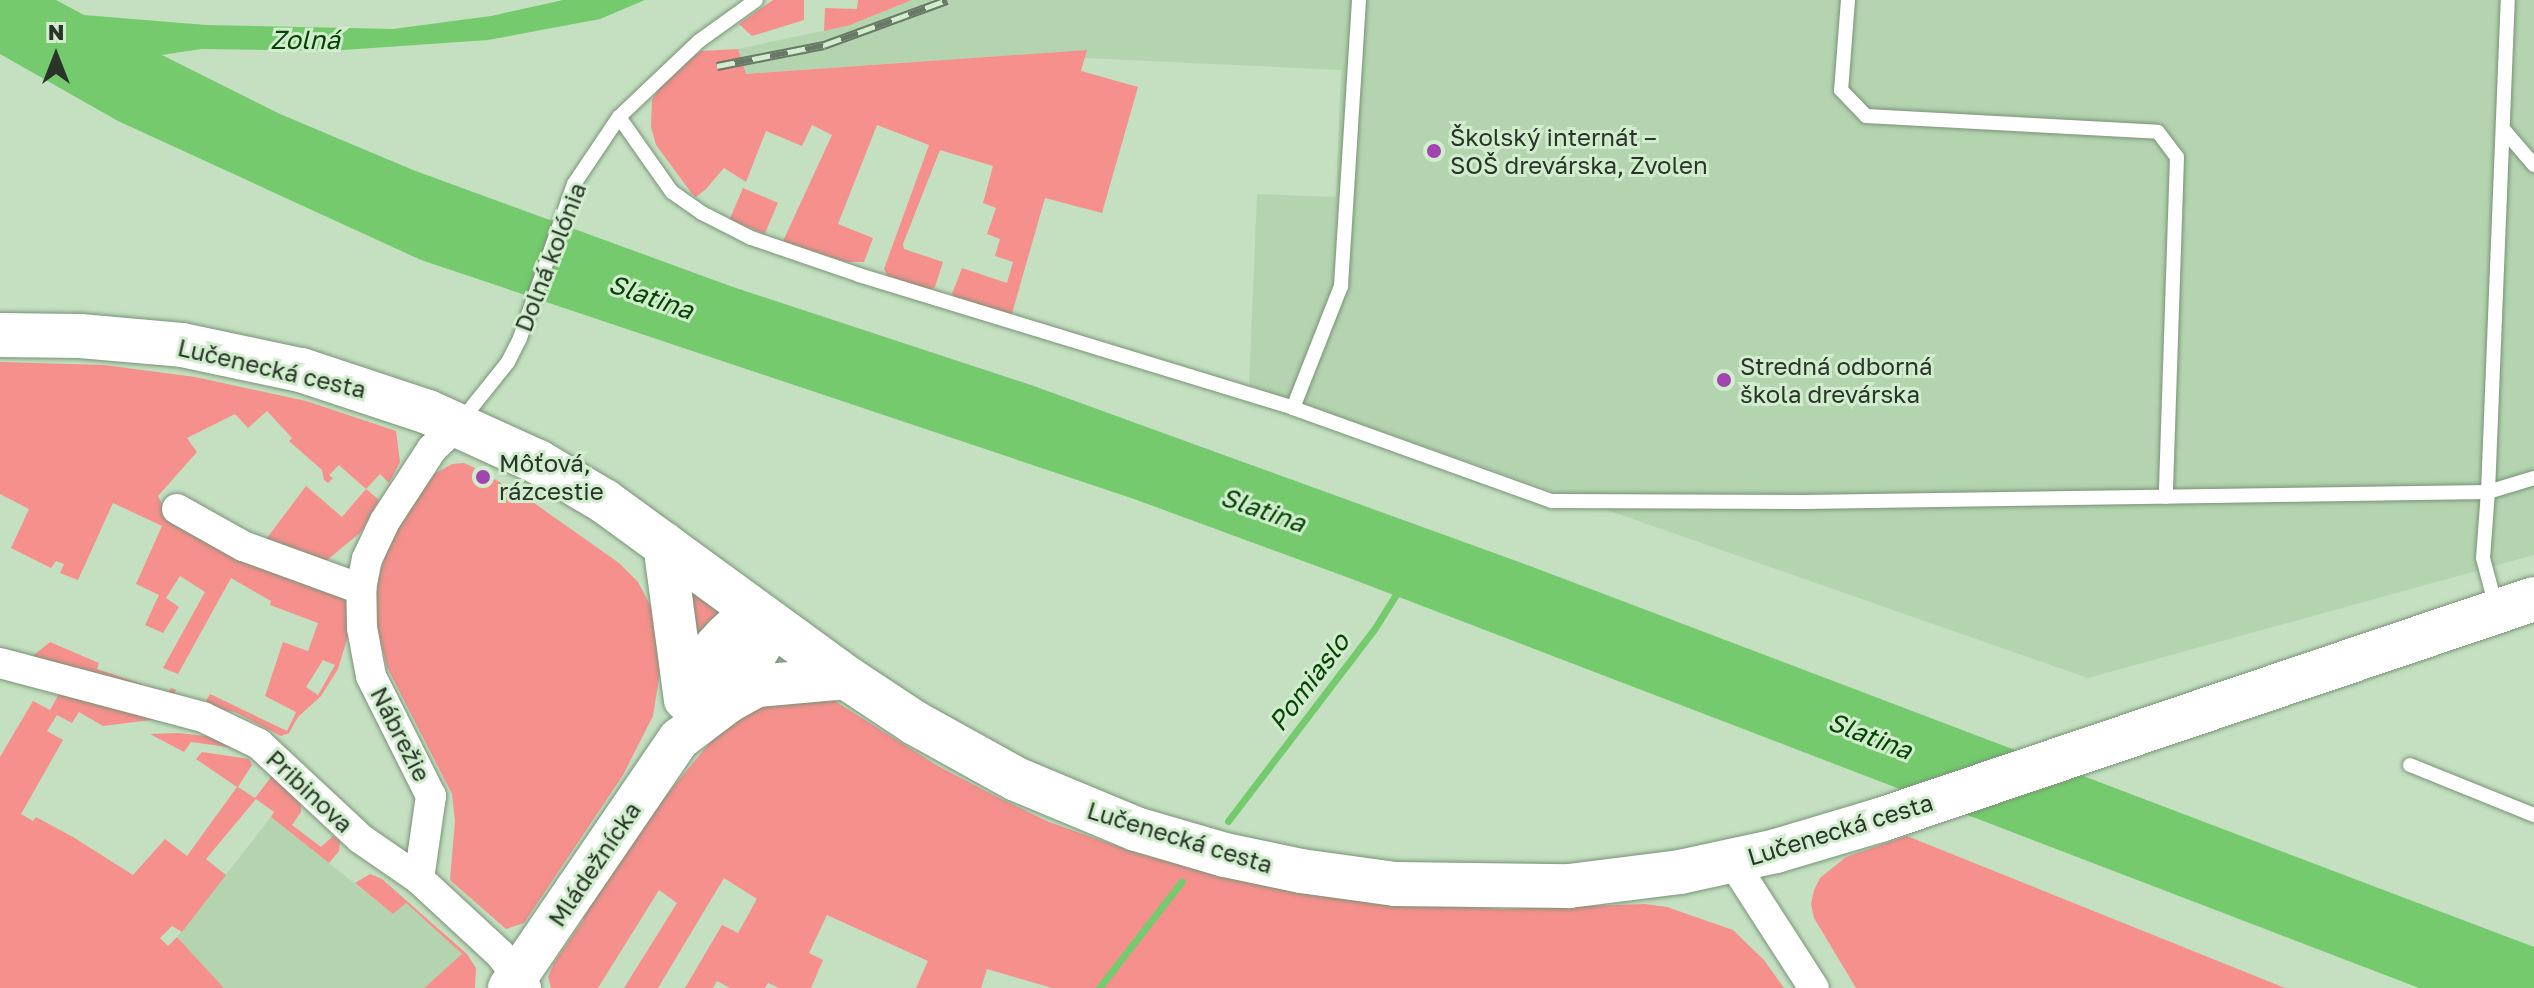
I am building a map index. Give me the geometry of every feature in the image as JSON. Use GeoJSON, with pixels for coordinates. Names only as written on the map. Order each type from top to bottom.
{"type":"FeatureCollection","features":[{"type":"Feature","properties":{"kind":"main road","name":"Lučenecká cesta"},"geometry":{"type":"LineString","coordinates":[[0,335],[125,339],[245,356],[369,390],[538,462],[664,543],[847,678],[969,754],[1074,805],[1136,829],[1264,864],[1395,884],[1500,888],[1625,880],[1732,861],[1880,820],[2516,605]]}},
{"type":"Feature","properties":{"kind":"street","name":"Nábrežie"},"geometry":{"type":"LineString","coordinates":[[419,879],[431,796],[371,676],[362,628],[361,589],[367,559],[385,521],[432,449],[457,425]]}},
{"type":"Feature","properties":{"kind":"street"},"geometry":{"type":"LineString","coordinates":[[177,509],[243,546],[361,589]]}},
{"type":"Feature","properties":{"kind":"street"},"geometry":{"type":"LineString","coordinates":[[664,543],[685,695],[679,739]]}},
{"type":"Feature","properties":{"kind":"street"},"geometry":{"type":"LineString","coordinates":[[685,695],[709,653],[725,636],[740,622],[763,616],[764,640],[728,702]]}},
{"type":"Feature","properties":{"kind":"street","name":"Pribinova"},"geometry":{"type":"LineString","coordinates":[[0,663],[33,675],[178,710],[235,731],[276,756],[361,839],[419,879],[518,984]]}},
{"type":"Feature","properties":{"kind":"street"},"geometry":{"type":"LineString","coordinates":[[679,739],[728,702],[757,686],[847,678]]}},
{"type":"Feature","properties":{"kind":"street","name":"Mládežnícka"},"geometry":{"type":"LineString","coordinates":[[518,984],[679,739]]}},
{"type":"Feature","properties":{"kind":"street"},"geometry":{"type":"LineString","coordinates":[[1732,861],[1814,988]]}},
{"type":"Feature","properties":{"kind":"lane","name":"Dolná kolónia"},"geometry":{"type":"LineString","coordinates":[[457,425],[508,362],[520,338],[574,184],[619,117],[699,41],[756,0]]}},
{"type":"Feature","properties":{"kind":"lane"},"geometry":{"type":"LineString","coordinates":[[1293,408],[1341,286],[1359,0]]}},
{"type":"Feature","properties":{"kind":"lane"},"geometry":{"type":"LineString","coordinates":[[1848,0],[1841,90],[1866,116],[2158,132],[2177,157],[2166,497]]}},
{"type":"Feature","properties":{"kind":"lane"},"geometry":{"type":"LineString","coordinates":[[2508,0],[2483,558],[2516,605]]}},
{"type":"Feature","properties":{"kind":"lane"},"geometry":{"type":"LineString","coordinates":[[619,117],[672,192],[702,213],[751,238],[859,275],[1293,408],[1552,501],[2488,492],[2534,478]]}},
{"type":"Feature","properties":{"kind":"lane"},"geometry":{"type":"LineString","coordinates":[[2504,130],[2534,165]]}},
{"type":"Feature","properties":{"kind":"lane"},"geometry":{"type":"LineString","coordinates":[[2410,765],[2534,815]]}},
{"type":"Feature","properties":{"kind":"shaded area"},"geometry":{"type":"Polygon","coordinates":[[[773,0],[804,0],[804,20],[752,36],[739,24],[773,0]]]}},
{"type":"Feature","properties":{"kind":"shaded area"},"geometry":{"type":"Polygon","coordinates":[[[858,0],[912,0],[850,25],[824,31],[825,8],[857,9],[858,0]]]}},
{"type":"Feature","properties":{"kind":"shaded area"},"geometry":{"type":"Polygon","coordinates":[[[912,0],[2534,0],[2534,555],[2088,678],[1249,385],[1257,194],[1336,197],[1341,70],[1084,58],[1086,50],[745,74],[738,49],[850,25],[912,0]]]}},
{"type":"Feature","properties":{"kind":"shaded area"},"geometry":{"type":"Polygon","coordinates":[[[738,49],[746,74],[1087,50],[1081,71],[1138,87],[1102,213],[1045,198],[1011,317],[957,299],[952,294],[962,268],[1007,283],[1013,262],[995,256],[1000,239],[987,234],[996,208],[983,203],[993,166],[940,150],[903,244],[904,249],[943,262],[935,287],[929,290],[887,276],[884,269],[929,145],[877,125],[838,224],[873,238],[864,262],[846,262],[783,241],[832,135],[812,125],[802,146],[766,131],[746,182],[724,168],[706,189],[696,197],[693,195],[656,145],[651,127],[652,100],[667,76],[701,51],[738,49]]]}},
{"type":"Feature","properties":{"kind":"shaded area"},"geometry":{"type":"Polygon","coordinates":[[[743,188],[778,203],[765,234],[730,219],[743,188]]]}},
{"type":"Feature","properties":{"kind":"shaded area"},"geometry":{"type":"Polygon","coordinates":[[[0,362],[104,365],[195,377],[306,401],[396,431],[400,462],[389,483],[380,474],[366,489],[339,465],[329,475],[333,478],[328,483],[322,470],[289,441],[292,438],[267,411],[248,428],[235,414],[187,438],[197,452],[158,496],[163,506],[342,595],[349,602],[351,626],[338,669],[321,696],[298,717],[289,733],[281,736],[235,712],[203,706],[210,694],[287,731],[296,712],[265,696],[283,642],[308,651],[318,623],[270,605],[271,601],[231,578],[178,674],[163,668],[205,592],[180,576],[166,598],[179,607],[163,633],[145,625],[159,595],[136,584],[162,526],[113,503],[78,580],[60,573],[64,564],[56,561],[51,568],[11,548],[29,509],[0,494],[0,362]],[[323,660],[306,687],[318,695],[335,665],[323,660]]]}},
{"type":"Feature","properties":{"kind":"shaded area"},"geometry":{"type":"Polygon","coordinates":[[[464,463],[475,468],[472,475],[490,483],[494,479],[527,498],[619,563],[638,582],[651,607],[662,660],[653,716],[623,775],[524,923],[506,929],[450,880],[455,821],[452,794],[387,667],[376,622],[376,585],[390,540],[434,474],[452,464],[464,463]]]}},
{"type":"Feature","properties":{"kind":"shaded area"},"geometry":{"type":"Polygon","coordinates":[[[306,486],[342,517],[366,489],[379,500],[361,532],[326,561],[264,542],[306,486]]]}},
{"type":"Feature","properties":{"kind":"shaded area"},"geometry":{"type":"Polygon","coordinates":[[[674,578],[724,614],[695,648],[674,578]]]}},
{"type":"Feature","properties":{"kind":"shaded area"},"geometry":{"type":"Polygon","coordinates":[[[50,642],[99,663],[97,669],[168,693],[171,688],[176,690],[173,696],[0,652],[0,647],[29,659],[50,642]]]}},
{"type":"Feature","properties":{"kind":"shaded area"},"geometry":{"type":"Polygon","coordinates":[[[60,692],[159,719],[103,726],[79,712],[72,723],[57,715],[47,731],[63,740],[21,814],[33,821],[36,817],[73,837],[133,875],[165,839],[187,856],[237,787],[196,759],[202,752],[249,759],[252,765],[238,787],[255,798],[272,776],[301,801],[301,812],[292,825],[321,847],[333,836],[340,842],[339,851],[329,863],[271,817],[274,812],[256,799],[206,859],[226,875],[182,932],[172,926],[160,938],[168,946],[177,937],[224,988],[0,988],[0,757],[33,701],[50,710],[60,692]]]}},
{"type":"Feature","properties":{"kind":"shaded area"},"geometry":{"type":"Polygon","coordinates":[[[830,698],[938,766],[995,796],[1049,822],[1136,853],[1269,887],[1380,903],[1506,909],[1645,904],[1667,907],[1733,930],[1764,960],[1784,988],[1052,988],[987,969],[981,988],[916,988],[928,961],[827,915],[809,953],[823,960],[811,988],[779,988],[768,983],[765,988],[730,988],[717,981],[713,988],[685,988],[722,925],[738,933],[757,899],[724,878],[658,988],[624,988],[677,903],[659,890],[598,988],[551,988],[548,977],[554,963],[584,919],[578,914],[652,813],[711,741],[751,701],[830,698]]]}},
{"type":"Feature","properties":{"kind":"shaded area"},"geometry":{"type":"Polygon","coordinates":[[[150,734],[214,737],[242,749],[191,742],[184,752],[150,734]]]}},
{"type":"Feature","properties":{"kind":"shaded area"},"geometry":{"type":"Polygon","coordinates":[[[271,817],[393,914],[405,902],[462,954],[424,988],[224,988],[177,937],[271,817]]]}},
{"type":"Feature","properties":{"kind":"shaded area"},"geometry":{"type":"Polygon","coordinates":[[[1907,836],[2285,988],[1856,988],[1814,918],[1811,904],[1814,890],[1820,878],[1846,857],[1907,836]]]}},
{"type":"Feature","properties":{"kind":"shaded area"},"geometry":{"type":"Polygon","coordinates":[[[370,874],[382,879],[467,954],[476,968],[475,988],[424,988],[462,954],[406,903],[393,914],[355,883],[370,874]]]}},
{"type":"Feature","properties":{"kind":"water"},"geometry":{"type":"Polygon","coordinates":[[[0,0],[56,0],[84,15],[206,25],[393,29],[491,16],[563,0],[645,0],[600,19],[488,40],[329,51],[201,49],[162,55],[280,114],[413,170],[733,287],[1031,385],[1530,566],[2534,947],[2534,988],[2419,988],[1352,579],[1134,499],[421,260],[118,121],[0,54],[0,0]]]}},
{"type":"Feature","properties":{"kind":"waterway","name":"Pomiaslo"},"geometry":{"type":"LineString","coordinates":[[1228,821],[1373,631],[1400,588]]}},
{"type":"Feature","properties":{"kind":"waterway","name":"Pomiaslo"},"geometry":{"type":"LineString","coordinates":[[1099,988],[1182,881]]}},
{"type":"Feature","properties":{"kind":"railway"},"geometry":{"type":"LineString","coordinates":[[717,66],[824,45],[947,0]]}},
{"type":"Feature","properties":{"kind":"place","name":"Školský internát – SOŠ drevárska, Zvolen"},"geometry":{"type":"Point","coordinates":[1434,151]}},
{"type":"Feature","properties":{"kind":"place","name":"Stredná odborná škola drevárska"},"geometry":{"type":"Point","coordinates":[1724,380]}},
{"type":"Feature","properties":{"kind":"place","name":"Môťová, rázcestie"},"geometry":{"type":"Point","coordinates":[483,477]}},
{"type":"Feature","properties":{"kind":"water label","name":"Zolná"},"geometry":{"type":"Point","coordinates":[305,40]}},
{"type":"Feature","properties":{"kind":"water label","name":"Slatina"},"geometry":{"type":"Point","coordinates":[651,297]}},
{"type":"Feature","properties":{"kind":"water label","name":"Slatina"},"geometry":{"type":"Point","coordinates":[1263,510]}},
{"type":"Feature","properties":{"kind":"water label","name":"Slatina"},"geometry":{"type":"Point","coordinates":[1870,736]}}]}
